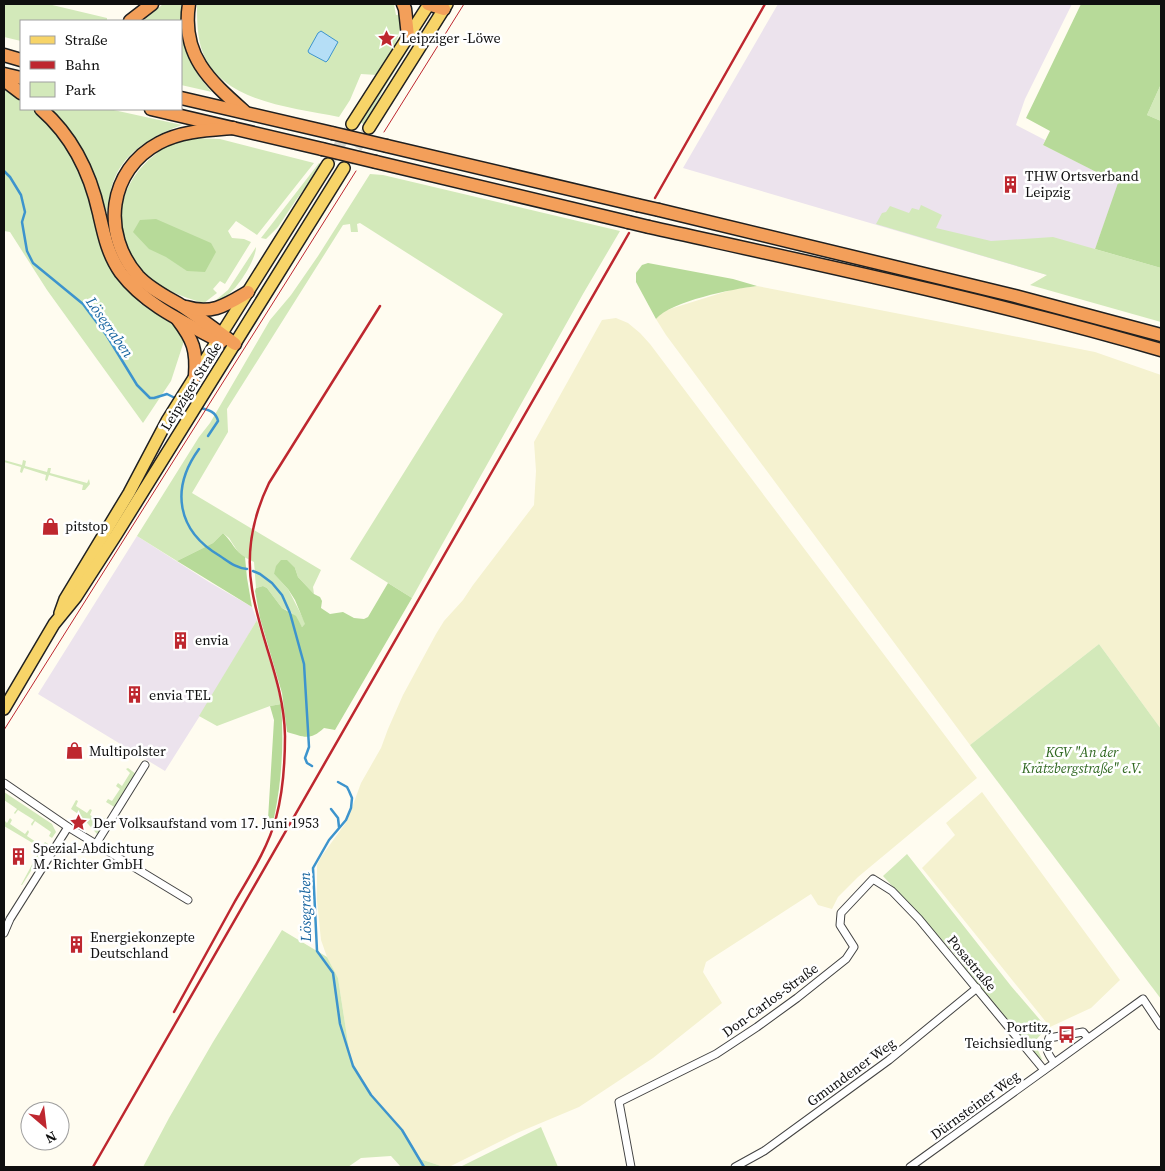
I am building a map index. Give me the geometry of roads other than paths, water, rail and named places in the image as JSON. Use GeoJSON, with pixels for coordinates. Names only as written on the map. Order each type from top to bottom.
{"type":"FeatureCollection","features":[{"type":"Feature","properties":{"kind":"highway"},"geometry":{"type":"LineString","coordinates":[[131,20],[152,4]]}},
{"type":"Feature","properties":{"kind":"highway"},"geometry":{"type":"LineString","coordinates":[[189,4],[187,21],[189,38],[198,62],[209,79],[246,113]]}},
{"type":"Feature","properties":{"kind":"highway"},"geometry":{"type":"LineString","coordinates":[[403,4],[408,36]]}},
{"type":"Feature","properties":{"kind":"highway"},"geometry":{"type":"LineString","coordinates":[[428,4],[444,5]]}},
{"type":"Feature","properties":{"kind":"highway"},"geometry":{"type":"LineString","coordinates":[[4,50],[20,50]]}},
{"type":"Feature","properties":{"kind":"highway"},"geometry":{"type":"LineString","coordinates":[[4,56],[20,60]]}},
{"type":"Feature","properties":{"kind":"highway"},"geometry":{"type":"LineString","coordinates":[[4,74],[20,78]]}},
{"type":"Feature","properties":{"kind":"highway"},"geometry":{"type":"LineString","coordinates":[[4,80],[20,91]]}},
{"type":"Feature","properties":{"kind":"highway"},"geometry":{"type":"LineString","coordinates":[[182,98],[1015,296],[1161,336]]}},
{"type":"Feature","properties":{"kind":"highway"},"geometry":{"type":"LineString","coordinates":[[42,110],[62,129],[82,160],[97,204],[104,236],[111,256],[120,272],[140,293],[176,318],[220,337]]}},
{"type":"Feature","properties":{"kind":"highway"},"geometry":{"type":"LineString","coordinates":[[155,110],[649,227],[939,292],[1035,315],[1161,350]]}},
{"type":"Feature","properties":{"kind":"highway"},"geometry":{"type":"LineString","coordinates":[[233,128],[184,134],[158,143],[134,162],[121,183],[116,200],[115,225],[121,250],[140,277],[151,287],[182,306],[233,346]]}},
{"type":"Feature","properties":{"kind":"highway"},"geometry":{"type":"LineString","coordinates":[[182,306],[200,310],[212,310],[224,306],[248,292]]}},
{"type":"Feature","properties":{"kind":"highway"},"geometry":{"type":"LineString","coordinates":[[176,318],[194,345],[195,376]]}},
{"type":"Feature","properties":{"kind":"main road"},"geometry":{"type":"LineString","coordinates":[[352,124],[428,4]]}},
{"type":"Feature","properties":{"kind":"main road"},"geometry":{"type":"LineString","coordinates":[[370,128],[444,5]]}},
{"type":"Feature","properties":{"kind":"main road","name":"Leipziger Straße"},"geometry":{"type":"LineString","coordinates":[[59,617],[65,599],[129,492],[159,435],[328,164]]}},
{"type":"Feature","properties":{"kind":"main road","name":"Leipziger Straße"},"geometry":{"type":"LineString","coordinates":[[4,709],[59,617],[76,597],[344,168]]}},
{"type":"Feature","properties":{"kind":"street"},"geometry":{"type":"LineString","coordinates":[[96,844],[145,765]]}},
{"type":"Feature","properties":{"kind":"street"},"geometry":{"type":"LineString","coordinates":[[4,783],[68,827],[188,900]]}},
{"type":"Feature","properties":{"kind":"street"},"geometry":{"type":"LineString","coordinates":[[4,933],[10,920],[68,827]]}},
{"type":"Feature","properties":{"kind":"street","name":"Posastraße"},"geometry":{"type":"LineString","coordinates":[[873,879],[892,891],[907,906],[1044,1070]]}},
{"type":"Feature","properties":{"kind":"street","name":"Don-Carlos-Straße"},"geometry":{"type":"LineString","coordinates":[[631,1167],[618,1102],[716,1054],[797,998],[846,958],[854,947],[840,925],[841,913],[873,879]]}},
{"type":"Feature","properties":{"kind":"street","name":"Gmundener Weg"},"geometry":{"type":"LineString","coordinates":[[735,1167],[764,1151],[890,1060],[976,988]]}},
{"type":"Feature","properties":{"kind":"street","name":"Dürnsteiner Weg"},"geometry":{"type":"LineString","coordinates":[[910,1167],[1143,999],[1161,1026]]}},
{"type":"Feature","properties":{"kind":"street"},"geometry":{"type":"LineString","coordinates":[[1054,1062],[1047,1054],[1046,1046],[1049,1038],[1083,1032],[1088,1038]]}},
{"type":"Feature","properties":{"kind":"water"},"geometry":{"type":"Polygon","coordinates":[[[321,31],[338,42],[326,62],[308,51],[321,31]]]}},
{"type":"Feature","properties":{"kind":"waterway","name":"Lösegraben"},"geometry":{"type":"LineString","coordinates":[[4,171],[21,195],[25,212],[22,222],[27,251],[33,263],[83,304],[107,336],[137,385],[150,398],[167,394],[175,398]]}},
{"type":"Feature","properties":{"kind":"waterway","name":"Lösegraben"},"geometry":{"type":"LineString","coordinates":[[201,408],[214,413],[218,421],[208,436]]}},
{"type":"Feature","properties":{"kind":"waterway","name":"Lösegraben"},"geometry":{"type":"LineString","coordinates":[[199,449],[184,479],[182,508],[187,522],[194,534],[206,546],[233,564],[247,569]]}},
{"type":"Feature","properties":{"kind":"waterway","name":"Lösegraben"},"geometry":{"type":"LineString","coordinates":[[253,571],[272,583],[282,595],[290,613],[304,664],[309,747],[305,758],[307,763],[312,766]]}},
{"type":"Feature","properties":{"kind":"waterway","name":"Lösegraben"},"geometry":{"type":"LineString","coordinates":[[338,782],[347,787],[352,798],[351,808],[346,820],[329,840],[313,868],[317,951],[333,973],[340,1024],[353,1066],[371,1095],[402,1130],[424,1167]]}},
{"type":"Feature","properties":{"kind":"waterway"},"geometry":{"type":"LineString","coordinates":[[331,809],[338,818],[339,827]]}},
{"type":"Feature","properties":{"kind":"tunnel"},"geometry":{"type":"LineString","coordinates":[[348,162],[369,128]]}},
{"type":"Feature","properties":{"kind":"tunnel"},"geometry":{"type":"LineString","coordinates":[[328,164],[349,130]]}},
{"type":"Feature","properties":{"kind":"tram line"},"geometry":{"type":"LineString","coordinates":[[384,132],[464,4]]}},
{"type":"Feature","properties":{"kind":"tram line"},"geometry":{"type":"LineString","coordinates":[[4,730],[356,171]]}},
{"type":"Feature","properties":{"kind":"railway"},"geometry":{"type":"LineString","coordinates":[[655,198],[765,4]]}},
{"type":"Feature","properties":{"kind":"railway"},"geometry":{"type":"LineString","coordinates":[[93,1167],[629,233]]}},
{"type":"Feature","properties":{"kind":"railway"},"geometry":{"type":"LineString","coordinates":[[174,1012],[263,851],[273,829],[280,798],[285,757],[284,716],[281,697],[260,626],[250,575],[252,535],[259,508],[269,483],[380,306]]}},
{"type":"Feature","properties":{"kind":"place","name":"Leipziger -Löwe"},"geometry":{"type":"Point","coordinates":[387,38]}},
{"type":"Feature","properties":{"kind":"place","name":"THW Ortsverband Leipzig"},"geometry":{"type":"Point","coordinates":[1011,184]}},
{"type":"Feature","properties":{"kind":"place","name":"pitstop"},"geometry":{"type":"Point","coordinates":[51,526]}},
{"type":"Feature","properties":{"kind":"place","name":"envia"},"geometry":{"type":"Point","coordinates":[181,640]}},
{"type":"Feature","properties":{"kind":"place","name":"envia TEL"},"geometry":{"type":"Point","coordinates":[135,695]}},
{"type":"Feature","properties":{"kind":"place","name":"Multipolster"},"geometry":{"type":"Point","coordinates":[75,751]}},
{"type":"Feature","properties":{"kind":"place","name":"Der Volksaufstand vom 17. Juni 1953"},"geometry":{"type":"Point","coordinates":[79,823]}},
{"type":"Feature","properties":{"kind":"place","name":"Spezial-Abdichtung M. Richter GmbH"},"geometry":{"type":"Point","coordinates":[19,856]}},
{"type":"Feature","properties":{"kind":"place","name":"Energiekonzepte Deutschland"},"geometry":{"type":"Point","coordinates":[76,945]}},
{"type":"Feature","properties":{"kind":"place","name":"Portitz, Teichsiedlung"},"geometry":{"type":"Point","coordinates":[1066,1035]}},
{"type":"Feature","properties":{"kind":"park label","name":"KGV \"An der Krätzbergstraße\" e.V."},"geometry":{"type":"Point","coordinates":[1082,760]}}]}
